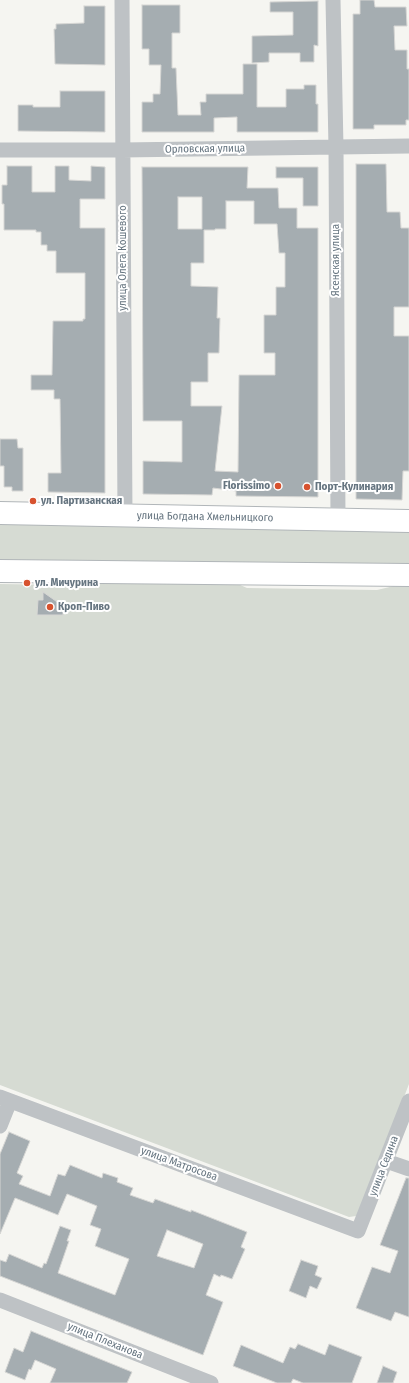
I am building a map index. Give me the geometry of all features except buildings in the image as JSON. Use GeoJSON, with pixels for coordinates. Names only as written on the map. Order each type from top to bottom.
{"type":"FeatureCollection","features":[{"type":"Feature","properties":{"kind":"main road","name":"улица Богдана Хмельницкого"},"geometry":{"type":"LineString","coordinates":[[0,513],[409,521]]}},
{"type":"Feature","properties":{"kind":"main road"},"geometry":{"type":"LineString","coordinates":[[0,571],[409,574]]}},
{"type":"Feature","properties":{"kind":"street","name":"улица Олега Кошевого"},"geometry":{"type":"LineString","coordinates":[[122,0],[125,516]]}},
{"type":"Feature","properties":{"kind":"street","name":"Ясенская улица"},"geometry":{"type":"LineString","coordinates":[[333,0],[336,147],[338,520]]}},
{"type":"Feature","properties":{"kind":"street","name":"Орловская улица"},"geometry":{"type":"LineString","coordinates":[[0,150],[409,146]]}},
{"type":"Feature","properties":{"kind":"street"},"geometry":{"type":"LineString","coordinates":[[0,1126],[5,1099]]}},
{"type":"Feature","properties":{"kind":"street","name":"улица Матросова"},"geometry":{"type":"LineString","coordinates":[[5,1099],[358,1231]]}},
{"type":"Feature","properties":{"kind":"street","name":"улица Седина"},"geometry":{"type":"LineString","coordinates":[[358,1231],[409,1101]]}},
{"type":"Feature","properties":{"kind":"street"},"geometry":{"type":"LineString","coordinates":[[386,1161],[409,1169]]}},
{"type":"Feature","properties":{"kind":"street","name":"улица Плеханова"},"geometry":{"type":"LineString","coordinates":[[0,1300],[211,1383]]}},
{"type":"Feature","properties":{"kind":"shaded area"},"geometry":{"type":"Polygon","coordinates":[[[0,523],[409,532],[409,565],[0,562],[0,523]]]}},
{"type":"Feature","properties":{"kind":"shaded area"},"geometry":{"type":"Polygon","coordinates":[[[68,580],[231,581],[247,588],[377,590],[394,586],[409,586],[409,1084],[360,1211],[356,1216],[349,1217],[0,1085],[0,584],[64,585],[68,580]]]}},
{"type":"Feature","properties":{"kind":"place","name":"Florissimo"},"geometry":{"type":"Point","coordinates":[278,486]}},
{"type":"Feature","properties":{"kind":"place","name":"Порт-Кулинария"},"geometry":{"type":"Point","coordinates":[307,487]}},
{"type":"Feature","properties":{"kind":"place","name":"ул. Партизанская"},"geometry":{"type":"Point","coordinates":[33,501]}},
{"type":"Feature","properties":{"kind":"place","name":"ул. Мичурина"},"geometry":{"type":"Point","coordinates":[27,583]}},
{"type":"Feature","properties":{"kind":"place","name":"Кроп-Пиво"},"geometry":{"type":"Point","coordinates":[50,607]}}]}
